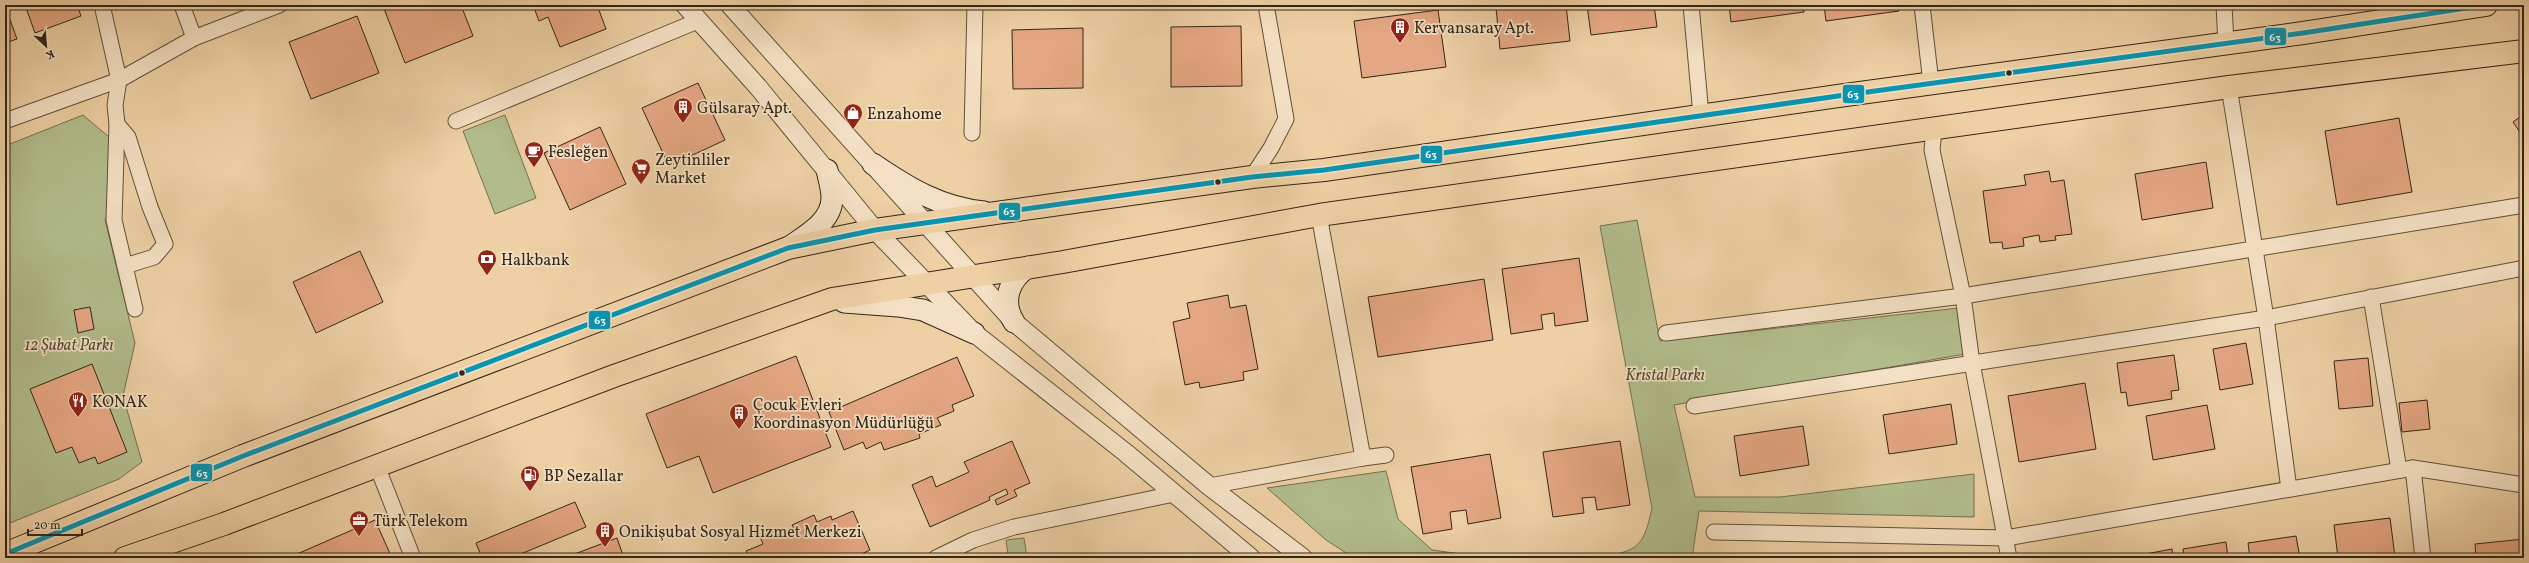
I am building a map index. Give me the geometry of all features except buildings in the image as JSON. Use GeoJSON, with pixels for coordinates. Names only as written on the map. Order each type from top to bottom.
{"type":"FeatureCollection","features":[{"type":"Feature","properties":{"kind":"main road"},"geometry":{"type":"LineString","coordinates":[[5,554],[243,456],[788,248],[875,230],[1252,177],[1324,170],[1701,115],[2226,44],[2486,5]]}},
{"type":"Feature","properties":{"kind":"main road"},"geometry":{"type":"LineString","coordinates":[[125,558],[224,524],[614,376],[832,299],[1028,267],[1319,215],[1593,177],[1762,151],[1934,130],[2229,87],[2524,51]]}},
{"type":"Feature","properties":{"kind":"main road"},"geometry":{"type":"LineString","coordinates":[[873,164],[934,201],[965,210],[1009,211]]}},
{"type":"Feature","properties":{"kind":"main road"},"geometry":{"type":"LineString","coordinates":[[788,248],[819,226],[828,214],[832,199],[827,170]]}},
{"type":"Feature","properties":{"kind":"main road"},"geometry":{"type":"LineString","coordinates":[[1014,322],[1009,310],[1008,290],[1019,272],[1028,267]]}},
{"type":"Feature","properties":{"kind":"main road"},"geometry":{"type":"LineString","coordinates":[[814,305],[851,302],[912,308],[923,310],[974,333]]}},
{"type":"Feature","properties":{"kind":"street"},"geometry":{"type":"LineString","coordinates":[[102,5],[119,80],[115,105],[117,124],[114,220],[135,309]]}},
{"type":"Feature","properties":{"kind":"street"},"geometry":{"type":"LineString","coordinates":[[182,5],[194,38]]}},
{"type":"Feature","properties":{"kind":"street"},"geometry":{"type":"LineString","coordinates":[[5,121],[119,80],[194,38],[279,5]]}},
{"type":"Feature","properties":{"kind":"street"},"geometry":{"type":"LineString","coordinates":[[685,5],[700,20],[827,170],[875,230],[974,333],[1174,494],[1250,558]]}},
{"type":"Feature","properties":{"kind":"street"},"geometry":{"type":"LineString","coordinates":[[730,5],[971,276],[1014,322],[1209,486],[1303,558]]}},
{"type":"Feature","properties":{"kind":"street"},"geometry":{"type":"LineString","coordinates":[[972,133],[975,5]]}},
{"type":"Feature","properties":{"kind":"street"},"geometry":{"type":"LineString","coordinates":[[1252,177],[1271,148],[1286,119],[1266,5]]}},
{"type":"Feature","properties":{"kind":"street"},"geometry":{"type":"LineString","coordinates":[[1691,5],[1701,115]]}},
{"type":"Feature","properties":{"kind":"street"},"geometry":{"type":"LineString","coordinates":[[1922,5],[1931,83]]}},
{"type":"Feature","properties":{"kind":"street"},"geometry":{"type":"LineString","coordinates":[[2224,5],[2226,44]]}},
{"type":"Feature","properties":{"kind":"street"},"geometry":{"type":"LineString","coordinates":[[456,121],[700,20]]}},
{"type":"Feature","properties":{"kind":"street"},"geometry":{"type":"LineString","coordinates":[[2229,87],[2266,318],[2289,489]]}},
{"type":"Feature","properties":{"kind":"street"},"geometry":{"type":"LineString","coordinates":[[117,124],[128,137],[150,207],[165,244],[154,257],[125,266]]}},
{"type":"Feature","properties":{"kind":"street"},"geometry":{"type":"LineString","coordinates":[[1934,130],[1932,150],[1963,296],[1972,363],[2009,558]]}},
{"type":"Feature","properties":{"kind":"street"},"geometry":{"type":"LineString","coordinates":[[1666,333],[1963,296],[2524,206]]}},
{"type":"Feature","properties":{"kind":"street"},"geometry":{"type":"LineString","coordinates":[[1319,215],[1363,458]]}},
{"type":"Feature","properties":{"kind":"street"},"geometry":{"type":"LineString","coordinates":[[1694,406],[2266,318],[2524,268]]}},
{"type":"Feature","properties":{"kind":"street"},"geometry":{"type":"LineString","coordinates":[[2371,297],[2423,558]]}},
{"type":"Feature","properties":{"kind":"street"},"geometry":{"type":"LineString","coordinates":[[1209,486],[1386,455]]}},
{"type":"Feature","properties":{"kind":"street"},"geometry":{"type":"LineString","coordinates":[[377,466],[413,558]]}},
{"type":"Feature","properties":{"kind":"street"},"geometry":{"type":"LineString","coordinates":[[1714,532],[2006,538],[2406,469],[2524,485]]}},
{"type":"Feature","properties":{"kind":"street"},"geometry":{"type":"LineString","coordinates":[[936,558],[973,540],[1014,527],[1174,494]]}},
{"type":"Feature","properties":{"kind":"green space","name":"12 Şubat Parkı"},"geometry":{"type":"Polygon","coordinates":[[[83,115],[116,143],[116,203],[105,220],[135,343],[123,396],[142,462],[119,479],[5,525],[5,146],[83,115]]]}},
{"type":"Feature","properties":{"kind":"green space"},"geometry":{"type":"Polygon","coordinates":[[[505,115],[536,198],[495,214],[463,131],[505,115]]]}},
{"type":"Feature","properties":{"kind":"green space","name":"Kristal Parkı"},"geometry":{"type":"Polygon","coordinates":[[[1637,220],[1660,341],[1959,308],[1965,354],[1674,405],[1695,497],[1780,497],[1974,474],[1974,517],[1699,511],[1692,558],[1598,558],[1622,553],[1637,545],[1642,540],[1649,522],[1652,508],[1600,226],[1637,220]]]}},
{"type":"Feature","properties":{"kind":"green space"},"geometry":{"type":"Polygon","coordinates":[[[1386,471],[1398,519],[1432,550],[1491,558],[1354,558],[1326,540],[1267,488],[1386,471]]]}},
{"type":"Feature","properties":{"kind":"green space"},"geometry":{"type":"Polygon","coordinates":[[[1024,538],[1027,558],[1003,558],[1008,555],[1006,540],[1024,538]]]}},
{"type":"Feature","properties":{"kind":"transit line","name":"63"},"geometry":{"type":"LineString","coordinates":[[5,554],[243,456],[788,248],[875,230],[1252,177],[1324,170],[1838,96],[2303,33],[2486,5]]}},
{"type":"Feature","properties":{"kind":"place","name":"Kervansaray Apt."},"geometry":{"type":"Point","coordinates":[1400,44]}},
{"type":"Feature","properties":{"kind":"place","name":"Gülsaray Apt."},"geometry":{"type":"Point","coordinates":[683,124]}},
{"type":"Feature","properties":{"kind":"place","name":"Enzahome"},"geometry":{"type":"Point","coordinates":[853,130]}},
{"type":"Feature","properties":{"kind":"place","name":"Fesleğen"},"geometry":{"type":"Point","coordinates":[534,168]}},
{"type":"Feature","properties":{"kind":"place","name":"Zeytinliler Market"},"geometry":{"type":"Point","coordinates":[641,185]}},
{"type":"Feature","properties":{"kind":"place","name":"Halkbank"},"geometry":{"type":"Point","coordinates":[487,276]}},
{"type":"Feature","properties":{"kind":"place","name":"KONAK"},"geometry":{"type":"Point","coordinates":[78,418]}},
{"type":"Feature","properties":{"kind":"place","name":"Çocuk Evleri Koordinasyon Müdürlüğü"},"geometry":{"type":"Point","coordinates":[739,430]}},
{"type":"Feature","properties":{"kind":"place","name":"BP Sezallar"},"geometry":{"type":"Point","coordinates":[530,492]}},
{"type":"Feature","properties":{"kind":"place","name":"Türk Telekom"},"geometry":{"type":"Point","coordinates":[359,537]}},
{"type":"Feature","properties":{"kind":"place","name":"Onikişubat Sosyal Hizmet Merkezi"},"geometry":{"type":"Point","coordinates":[605,548]}}]}
